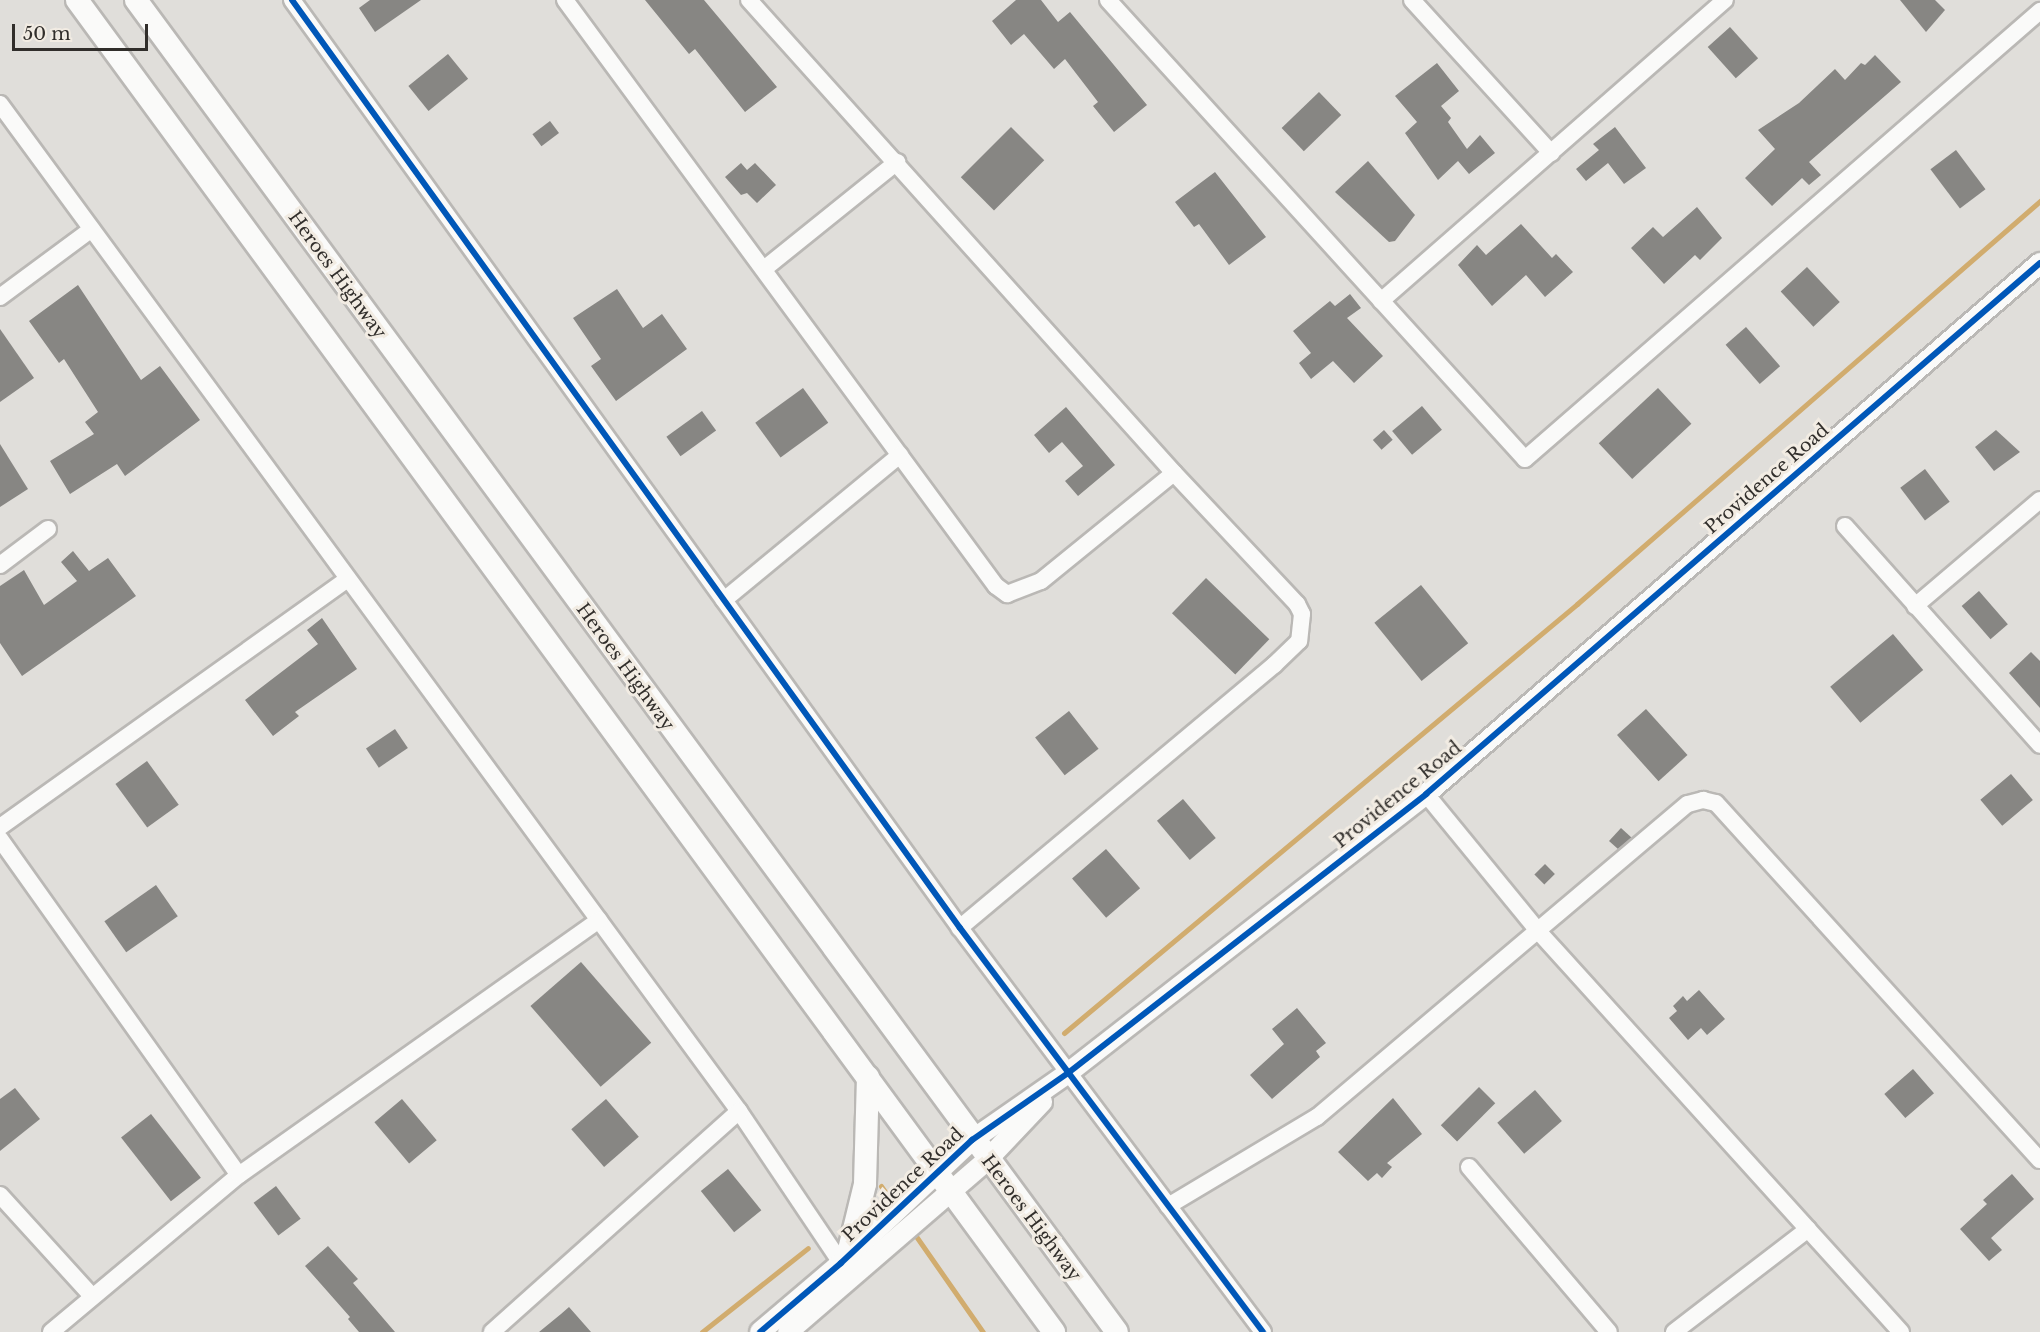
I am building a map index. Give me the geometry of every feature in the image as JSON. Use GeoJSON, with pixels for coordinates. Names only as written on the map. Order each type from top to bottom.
{"type":"FeatureCollection","features":[{"type":"Feature","properties":{"kind":"main road"},"geometry":{"type":"LineString","coordinates":[[77,0],[1054,1332]]}},
{"type":"Feature","properties":{"kind":"main road","name":"Heroes Highway"},"geometry":{"type":"LineString","coordinates":[[136,0],[972,1140],[1116,1332]]}},
{"type":"Feature","properties":{"kind":"main road"},"geometry":{"type":"LineString","coordinates":[[847,1266],[865,1184],[868,1077]]}},
{"type":"Feature","properties":{"kind":"street"},"geometry":{"type":"LineString","coordinates":[[292,0],[960,928],[1263,1332]]}},
{"type":"Feature","properties":{"kind":"street"},"geometry":{"type":"LineString","coordinates":[[565,0],[996,586],[1007,594],[1041,581],[1174,473]]}},
{"type":"Feature","properties":{"kind":"street"},"geometry":{"type":"LineString","coordinates":[[749,0],[897,162],[1174,473],[1297,604],[1302,614],[1299,641],[960,928]]}},
{"type":"Feature","properties":{"kind":"street"},"geometry":{"type":"LineString","coordinates":[[1108,0],[1525,459],[2040,11]]}},
{"type":"Feature","properties":{"kind":"street"},"geometry":{"type":"LineString","coordinates":[[1412,0],[1551,153]]}},
{"type":"Feature","properties":{"kind":"street"},"geometry":{"type":"LineString","coordinates":[[1381,301],[1725,0]]}},
{"type":"Feature","properties":{"kind":"street"},"geometry":{"type":"LineString","coordinates":[[0,104],[739,1111],[847,1266]]}},
{"type":"Feature","properties":{"kind":"street"},"geometry":{"type":"LineString","coordinates":[[764,269],[897,162]]}},
{"type":"Feature","properties":{"kind":"street"},"geometry":{"type":"LineString","coordinates":[[0,297],[92,229]]}},
{"type":"Feature","properties":{"kind":"street","name":"Providence Road"},"geometry":{"type":"LineString","coordinates":[[788,1332],[847,1266],[972,1140],[1068,1073],[1426,794],[2040,263]]}},
{"type":"Feature","properties":{"kind":"street"},"geometry":{"type":"LineString","coordinates":[[724,600],[900,455]]}},
{"type":"Feature","properties":{"kind":"street"},"geometry":{"type":"LineString","coordinates":[[1915,606],[2040,500]]}},
{"type":"Feature","properties":{"kind":"street"},"geometry":{"type":"LineString","coordinates":[[1845,526],[2040,745]]}},
{"type":"Feature","properties":{"kind":"street"},"geometry":{"type":"LineString","coordinates":[[0,565],[48,529]]}},
{"type":"Feature","properties":{"kind":"street"},"geometry":{"type":"LineString","coordinates":[[0,827],[348,579]]}},
{"type":"Feature","properties":{"kind":"street"},"geometry":{"type":"LineString","coordinates":[[1426,794],[1538,932],[1901,1332]]}},
{"type":"Feature","properties":{"kind":"street"},"geometry":{"type":"LineString","coordinates":[[1168,1206],[1317,1117],[1688,804],[1703,800],[1716,803],[2040,1160]]}},
{"type":"Feature","properties":{"kind":"street"},"geometry":{"type":"LineString","coordinates":[[0,839],[239,1175]]}},
{"type":"Feature","properties":{"kind":"street"},"geometry":{"type":"LineString","coordinates":[[51,1332],[239,1175],[599,920]]}},
{"type":"Feature","properties":{"kind":"street","name":"Providence Road"},"geometry":{"type":"LineString","coordinates":[[760,1332],[951,1191],[987,1160],[1068,1073]]}},
{"type":"Feature","properties":{"kind":"street"},"geometry":{"type":"LineString","coordinates":[[492,1332],[739,1111]]}},
{"type":"Feature","properties":{"kind":"street"},"geometry":{"type":"LineString","coordinates":[[1469,1167],[1609,1332]]}},
{"type":"Feature","properties":{"kind":"street"},"geometry":{"type":"LineString","coordinates":[[0,1196],[92,1296]]}},
{"type":"Feature","properties":{"kind":"street"},"geometry":{"type":"LineString","coordinates":[[1674,1332],[1808,1229]]}},
{"type":"Feature","properties":{"kind":"building"},"geometry":{"type":"Polygon","coordinates":[[[370,0],[421,0],[375,32],[359,8],[370,0]]]}},
{"type":"Feature","properties":{"kind":"building"},"geometry":{"type":"Polygon","coordinates":[[[645,0],[704,0],[777,87],[745,112],[695,49],[689,54],[645,0]]]}},
{"type":"Feature","properties":{"kind":"building"},"geometry":{"type":"Polygon","coordinates":[[[1016,0],[1041,0],[1058,22],[1070,12],[1147,105],[1114,132],[1093,106],[1098,102],[1065,59],[1054,69],[1024,34],[1011,45],[992,21],[1016,0]]]}},
{"type":"Feature","properties":{"kind":"building"},"geometry":{"type":"Polygon","coordinates":[[[1900,0],[1935,0],[1945,10],[1926,32],[1900,0]]]}},
{"type":"Feature","properties":{"kind":"building"},"geometry":{"type":"Polygon","coordinates":[[[1730,27],[1758,58],[1736,78],[1708,47],[1730,27]]]}},
{"type":"Feature","properties":{"kind":"building"},"geometry":{"type":"Polygon","coordinates":[[[448,54],[468,79],[429,111],[408,86],[448,54]]]}},
{"type":"Feature","properties":{"kind":"building"},"geometry":{"type":"Polygon","coordinates":[[[1875,55],[1901,82],[1809,162],[1821,175],[1809,185],[1802,178],[1772,206],[1745,178],[1775,149],[1758,130],[1799,103],[1835,69],[1845,80],[1861,63],[1865,65],[1875,55]]]}},
{"type":"Feature","properties":{"kind":"building"},"geometry":{"type":"Polygon","coordinates":[[[1437,63],[1459,91],[1441,106],[1451,118],[1448,122],[1467,149],[1480,135],[1495,153],[1469,174],[1458,161],[1438,180],[1405,133],[1417,122],[1395,96],[1437,63]]]}},
{"type":"Feature","properties":{"kind":"building"},"geometry":{"type":"Polygon","coordinates":[[[1319,92],[1341,115],[1304,151],[1282,128],[1319,92]]]}},
{"type":"Feature","properties":{"kind":"building"},"geometry":{"type":"Polygon","coordinates":[[[550,121],[559,133],[541,146],[532,134],[550,121]]]}},
{"type":"Feature","properties":{"kind":"building"},"geometry":{"type":"Polygon","coordinates":[[[1011,127],[1044,160],[994,210],[961,177],[1011,127]]]}},
{"type":"Feature","properties":{"kind":"building"},"geometry":{"type":"Polygon","coordinates":[[[1615,127],[1646,168],[1624,184],[1608,163],[1586,181],[1576,169],[1599,150],[1593,144],[1615,127]]]}},
{"type":"Feature","properties":{"kind":"building"},"geometry":{"type":"Polygon","coordinates":[[[1956,150],[1985,189],[1960,208],[1930,169],[1956,150]]]}},
{"type":"Feature","properties":{"kind":"building"},"geometry":{"type":"Polygon","coordinates":[[[1368,161],[1415,215],[1395,241],[1389,242],[1335,192],[1368,161]]]}},
{"type":"Feature","properties":{"kind":"building"},"geometry":{"type":"Polygon","coordinates":[[[741,163],[747,170],[755,163],[776,185],[757,203],[747,193],[741,195],[725,177],[741,163]]]}},
{"type":"Feature","properties":{"kind":"building"},"geometry":{"type":"Polygon","coordinates":[[[1215,172],[1266,237],[1229,265],[1199,224],[1194,227],[1175,202],[1215,172]]]}},
{"type":"Feature","properties":{"kind":"building"},"geometry":{"type":"Polygon","coordinates":[[[1697,207],[1722,238],[1700,260],[1695,255],[1664,284],[1631,248],[1653,227],[1663,237],[1697,207]]]}},
{"type":"Feature","properties":{"kind":"building"},"geometry":{"type":"Polygon","coordinates":[[[1521,224],[1552,258],[1556,254],[1573,272],[1545,297],[1526,275],[1492,306],[1458,265],[1477,245],[1486,255],[1521,224]]]}},
{"type":"Feature","properties":{"kind":"building"},"geometry":{"type":"Polygon","coordinates":[[[1807,267],[1840,302],[1813,327],[1781,292],[1807,267]]]}},
{"type":"Feature","properties":{"kind":"building"},"geometry":{"type":"Polygon","coordinates":[[[78,285],[141,380],[160,366],[200,420],[125,476],[117,464],[70,494],[50,461],[94,434],[85,422],[98,412],[64,359],[59,363],[29,321],[78,285]]]}},
{"type":"Feature","properties":{"kind":"building"},"geometry":{"type":"Polygon","coordinates":[[[617,289],[643,328],[662,314],[687,349],[616,401],[591,366],[601,359],[573,318],[617,289]]]}},
{"type":"Feature","properties":{"kind":"building"},"geometry":{"type":"Polygon","coordinates":[[[1350,294],[1361,308],[1347,318],[1383,356],[1354,383],[1333,361],[1311,379],[1299,363],[1311,353],[1293,331],[1330,301],[1335,306],[1350,294]]]}},
{"type":"Feature","properties":{"kind":"building"},"geometry":{"type":"Polygon","coordinates":[[[1746,327],[1780,366],[1760,384],[1726,345],[1746,327]]]}},
{"type":"Feature","properties":{"kind":"building"},"geometry":{"type":"Polygon","coordinates":[[[0,329],[34,378],[0,402],[0,329]]]}},
{"type":"Feature","properties":{"kind":"building"},"geometry":{"type":"Polygon","coordinates":[[[803,388],[828,423],[781,457],[755,423],[803,388]]]}},
{"type":"Feature","properties":{"kind":"building"},"geometry":{"type":"Polygon","coordinates":[[[1658,388],[1691,424],[1632,479],[1599,443],[1658,388]]]}},
{"type":"Feature","properties":{"kind":"building"},"geometry":{"type":"Polygon","coordinates":[[[1422,406],[1442,430],[1412,455],[1392,431],[1422,406]]]}},
{"type":"Feature","properties":{"kind":"building"},"geometry":{"type":"Polygon","coordinates":[[[1066,407],[1115,465],[1078,496],[1065,481],[1083,466],[1062,442],[1049,453],[1034,435],[1066,407]]]}},
{"type":"Feature","properties":{"kind":"building"},"geometry":{"type":"Polygon","coordinates":[[[702,411],[716,430],[681,456],[666,437],[702,411]]]}},
{"type":"Feature","properties":{"kind":"building"},"geometry":{"type":"Polygon","coordinates":[[[1384,430],[1393,440],[1382,450],[1373,440],[1384,430]]]}},
{"type":"Feature","properties":{"kind":"building"},"geometry":{"type":"Polygon","coordinates":[[[1996,430],[2020,452],[1994,471],[1975,447],[1996,430]]]}},
{"type":"Feature","properties":{"kind":"building"},"geometry":{"type":"Polygon","coordinates":[[[0,444],[28,489],[0,507],[0,444]]]}},
{"type":"Feature","properties":{"kind":"building"},"geometry":{"type":"Polygon","coordinates":[[[1925,469],[1950,502],[1925,520],[1900,488],[1925,469]]]}},
{"type":"Feature","properties":{"kind":"building"},"geometry":{"type":"Polygon","coordinates":[[[73,551],[89,571],[108,558],[136,596],[22,676],[0,643],[0,586],[24,570],[44,605],[77,581],[61,562],[73,551]]]}},
{"type":"Feature","properties":{"kind":"building"},"geometry":{"type":"Polygon","coordinates":[[[1206,578],[1269,639],[1235,674],[1172,613],[1206,578]]]}},
{"type":"Feature","properties":{"kind":"building"},"geometry":{"type":"Polygon","coordinates":[[[1421,585],[1468,643],[1422,681],[1374,623],[1421,585]]]}},
{"type":"Feature","properties":{"kind":"building"},"geometry":{"type":"Polygon","coordinates":[[[1979,591],[2008,624],[1991,639],[1962,606],[1979,591]]]}},
{"type":"Feature","properties":{"kind":"building"},"geometry":{"type":"Polygon","coordinates":[[[322,618],[357,669],[295,712],[299,716],[273,736],[245,700],[318,644],[307,630],[322,618]]]}},
{"type":"Feature","properties":{"kind":"building"},"geometry":{"type":"Polygon","coordinates":[[[1893,634],[1923,670],[1860,723],[1830,687],[1893,634]]]}},
{"type":"Feature","properties":{"kind":"building"},"geometry":{"type":"Polygon","coordinates":[[[2031,652],[2040,661],[2040,708],[2009,673],[2031,652]]]}},
{"type":"Feature","properties":{"kind":"building"},"geometry":{"type":"Polygon","coordinates":[[[1646,709],[1687,755],[1659,781],[1617,735],[1646,709]]]}},
{"type":"Feature","properties":{"kind":"building"},"geometry":{"type":"Polygon","coordinates":[[[1069,711],[1099,749],[1065,775],[1035,737],[1069,711]]]}},
{"type":"Feature","properties":{"kind":"building"},"geometry":{"type":"Polygon","coordinates":[[[395,729],[408,748],[379,768],[366,749],[395,729]]]}},
{"type":"Feature","properties":{"kind":"building"},"geometry":{"type":"Polygon","coordinates":[[[147,761],[179,805],[147,828],[115,784],[147,761]]]}},
{"type":"Feature","properties":{"kind":"building"},"geometry":{"type":"Polygon","coordinates":[[[2011,774],[2033,800],[2002,826],[1980,800],[2011,774]]]}},
{"type":"Feature","properties":{"kind":"building"},"geometry":{"type":"Polygon","coordinates":[[[1183,799],[1216,838],[1190,860],[1157,821],[1183,799]]]}},
{"type":"Feature","properties":{"kind":"building"},"geometry":{"type":"Polygon","coordinates":[[[1621,828],[1632,838],[1618,849],[1609,841],[1621,828]]]}},
{"type":"Feature","properties":{"kind":"building"},"geometry":{"type":"Polygon","coordinates":[[[1106,849],[1140,888],[1106,918],[1072,879],[1106,849]]]}},
{"type":"Feature","properties":{"kind":"building"},"geometry":{"type":"Polygon","coordinates":[[[1545,864],[1555,874],[1544,885],[1534,875],[1545,864]]]}},
{"type":"Feature","properties":{"kind":"building"},"geometry":{"type":"Polygon","coordinates":[[[156,885],[178,916],[126,952],[104,921],[156,885]]]}},
{"type":"Feature","properties":{"kind":"building"},"geometry":{"type":"Polygon","coordinates":[[[581,962],[651,1043],[601,1087],[530,1006],[581,962]]]}},
{"type":"Feature","properties":{"kind":"building"},"geometry":{"type":"Polygon","coordinates":[[[1699,990],[1725,1019],[1707,1035],[1701,1028],[1688,1040],[1669,1018],[1677,1011],[1673,1006],[1683,996],[1687,1001],[1699,990]]]}},
{"type":"Feature","properties":{"kind":"building"},"geometry":{"type":"Polygon","coordinates":[[[1297,1008],[1326,1043],[1316,1051],[1320,1057],[1272,1099],[1250,1075],[1284,1044],[1272,1029],[1297,1008]]]}},
{"type":"Feature","properties":{"kind":"building"},"geometry":{"type":"Polygon","coordinates":[[[1913,1069],[1934,1093],[1905,1118],[1884,1094],[1913,1069]]]}},
{"type":"Feature","properties":{"kind":"building"},"geometry":{"type":"Polygon","coordinates":[[[1479,1087],[1495,1103],[1457,1141],[1441,1125],[1479,1087]]]}},
{"type":"Feature","properties":{"kind":"building"},"geometry":{"type":"Polygon","coordinates":[[[15,1088],[40,1119],[0,1151],[0,1099],[15,1088]]]}},
{"type":"Feature","properties":{"kind":"building"},"geometry":{"type":"Polygon","coordinates":[[[1535,1090],[1562,1121],[1524,1154],[1497,1123],[1535,1090]]]}},
{"type":"Feature","properties":{"kind":"building"},"geometry":{"type":"Polygon","coordinates":[[[1393,1098],[1422,1134],[1387,1163],[1392,1167],[1382,1178],[1377,1173],[1368,1181],[1338,1152],[1393,1098]]]}},
{"type":"Feature","properties":{"kind":"building"},"geometry":{"type":"Polygon","coordinates":[[[402,1099],[437,1140],[409,1164],[374,1122],[402,1099]]]}},
{"type":"Feature","properties":{"kind":"building"},"geometry":{"type":"Polygon","coordinates":[[[606,1099],[639,1137],[604,1167],[571,1129],[606,1099]]]}},
{"type":"Feature","properties":{"kind":"building"},"geometry":{"type":"Polygon","coordinates":[[[151,1114],[201,1178],[171,1201],[121,1137],[151,1114]]]}},
{"type":"Feature","properties":{"kind":"building"},"geometry":{"type":"Polygon","coordinates":[[[728,1169],[761,1210],[734,1232],[701,1191],[728,1169]]]}},
{"type":"Feature","properties":{"kind":"building"},"geometry":{"type":"Polygon","coordinates":[[[2012,1174],[2034,1199],[1991,1238],[2002,1250],[1989,1261],[1960,1229],[1987,1204],[1983,1200],[2012,1174]]]}},
{"type":"Feature","properties":{"kind":"building"},"geometry":{"type":"Polygon","coordinates":[[[276,1186],[301,1219],[278,1236],[254,1203],[276,1186]]]}},
{"type":"Feature","properties":{"kind":"building"},"geometry":{"type":"Polygon","coordinates":[[[328,1246],[358,1279],[353,1283],[395,1332],[359,1332],[348,1319],[350,1317],[305,1266],[328,1246]]]}},
{"type":"Feature","properties":{"kind":"building"},"geometry":{"type":"Polygon","coordinates":[[[569,1307],[591,1332],[539,1332],[561,1314],[569,1307]]]}},
{"type":"Feature","properties":{"kind":"waterway"},"geometry":{"type":"LineString","coordinates":[[1064,1033],[1577,604],[2040,201]]}},
{"type":"Feature","properties":{"kind":"waterway"},"geometry":{"type":"LineString","coordinates":[[881,1186],[983,1332]]}},
{"type":"Feature","properties":{"kind":"waterway"},"geometry":{"type":"LineString","coordinates":[[702,1332],[808,1248]]}},
{"type":"Feature","properties":{"kind":"cycle path"},"geometry":{"type":"LineString","coordinates":[[292,0],[960,928],[1263,1332]]}},
{"type":"Feature","properties":{"kind":"cycle path"},"geometry":{"type":"LineString","coordinates":[[760,1332],[841,1263],[972,1140],[1068,1073],[1426,794],[2040,263]]}}]}
